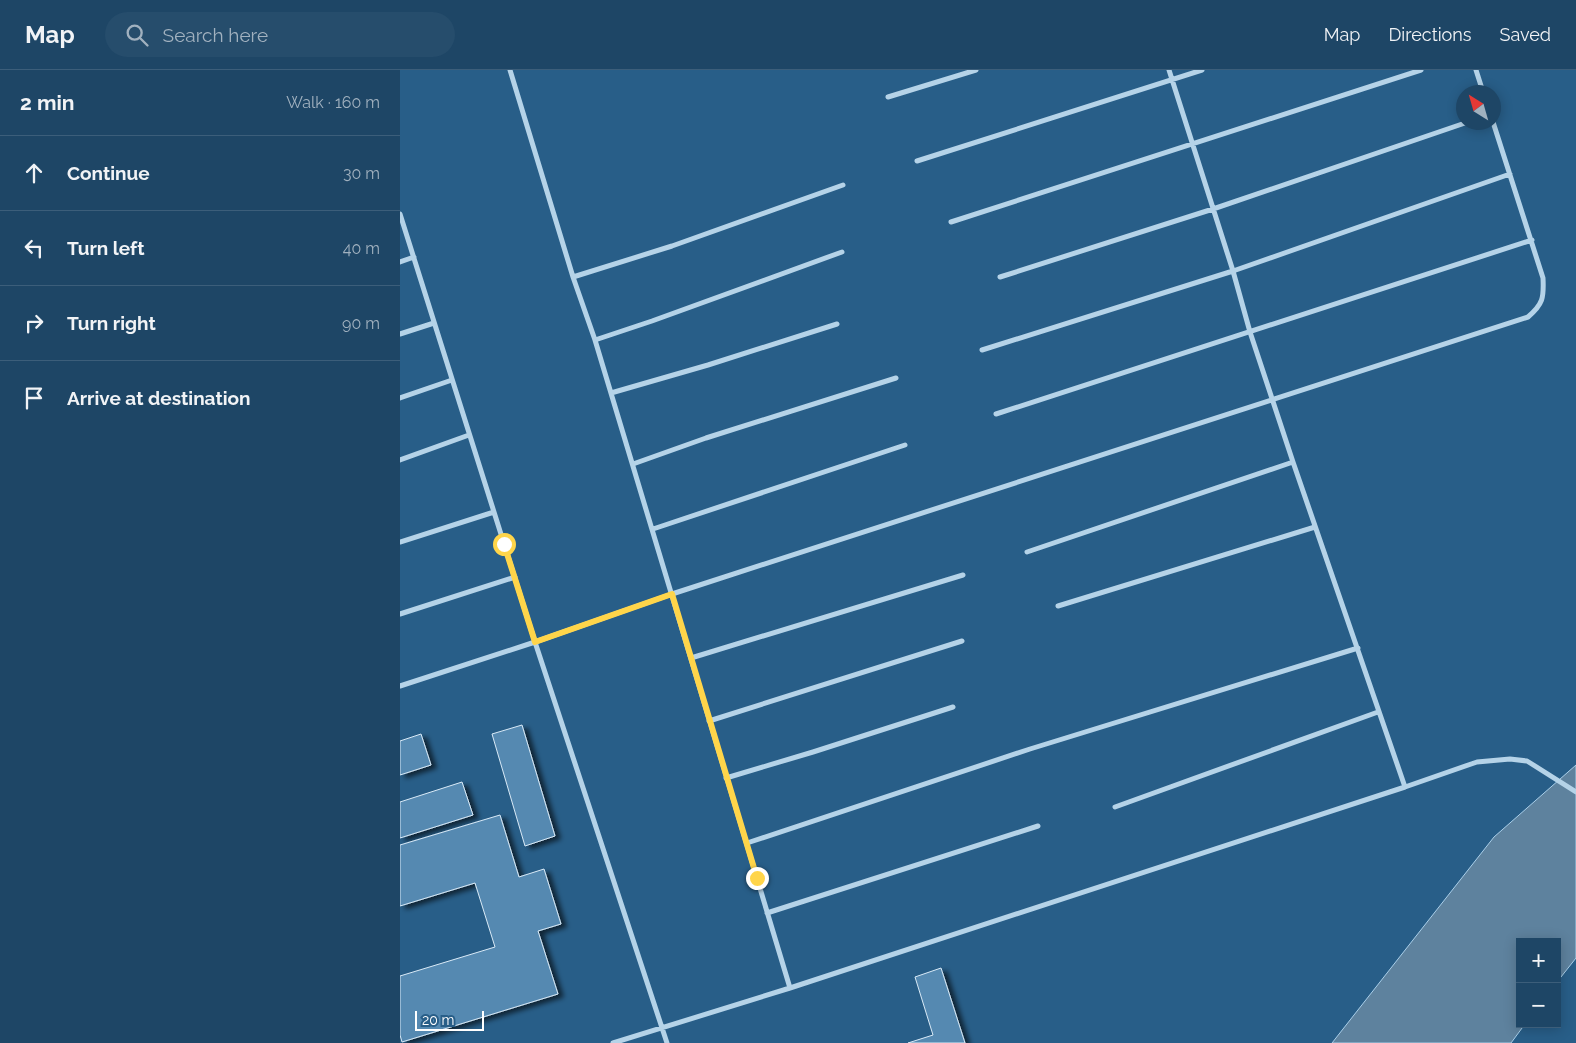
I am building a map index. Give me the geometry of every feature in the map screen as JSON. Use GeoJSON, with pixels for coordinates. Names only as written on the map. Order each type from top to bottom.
{"type":"FeatureCollection","features":[{"type":"Feature","properties":{"kind":"street"},"geometry":{"type":"LineString","coordinates":[[510,70],[653,529],[790,988]]}},
{"type":"Feature","properties":{"kind":"street"},"geometry":{"type":"LineString","coordinates":[[888,97],[976,70]]}},
{"type":"Feature","properties":{"kind":"street"},"geometry":{"type":"LineString","coordinates":[[1169,70],[1233,271],[1250,332],[1405,787]]}},
{"type":"Feature","properties":{"kind":"street"},"geometry":{"type":"LineString","coordinates":[[917,161],[1202,70]]}},
{"type":"Feature","properties":{"kind":"street"},"geometry":{"type":"LineString","coordinates":[[950,222],[1422,70]]}},
{"type":"Feature","properties":{"kind":"street"},"geometry":{"type":"LineString","coordinates":[[1476,70],[1481,85]]}},
{"type":"Feature","properties":{"kind":"street"},"geometry":{"type":"LineString","coordinates":[[1000,277],[1213,209],[1456,126]]}},
{"type":"Feature","properties":{"kind":"street"},"geometry":{"type":"LineString","coordinates":[[400,686],[535,642],[672,594],[1528,317],[1539,308],[1544,292],[1543,278],[1496,130]]}},
{"type":"Feature","properties":{"kind":"street"},"geometry":{"type":"LineString","coordinates":[[982,350],[1233,271],[1510,174]]}},
{"type":"Feature","properties":{"kind":"street"},"geometry":{"type":"LineString","coordinates":[[574,277],[672,246],[844,185]]}},
{"type":"Feature","properties":{"kind":"street"},"geometry":{"type":"LineString","coordinates":[[400,214],[514,577],[667,1043]]}},
{"type":"Feature","properties":{"kind":"street"},"geometry":{"type":"LineString","coordinates":[[996,414],[1532,240]]}},
{"type":"Feature","properties":{"kind":"street"},"geometry":{"type":"LineString","coordinates":[[595,340],[842,252]]}},
{"type":"Feature","properties":{"kind":"street"},"geometry":{"type":"LineString","coordinates":[[400,262],[414,257]]}},
{"type":"Feature","properties":{"kind":"street"},"geometry":{"type":"LineString","coordinates":[[400,334],[434,323]]}},
{"type":"Feature","properties":{"kind":"street"},"geometry":{"type":"LineString","coordinates":[[611,393],[708,365],[837,324]]}},
{"type":"Feature","properties":{"kind":"street"},"geometry":{"type":"LineString","coordinates":[[633,464],[715,435],[896,378]]}},
{"type":"Feature","properties":{"kind":"street"},"geometry":{"type":"LineString","coordinates":[[400,398],[452,380]]}},
{"type":"Feature","properties":{"kind":"street"},"geometry":{"type":"LineString","coordinates":[[400,460],[469,435]]}},
{"type":"Feature","properties":{"kind":"street"},"geometry":{"type":"LineString","coordinates":[[653,529],[905,445]]}},
{"type":"Feature","properties":{"kind":"street"},"geometry":{"type":"LineString","coordinates":[[1027,552],[1293,462]]}},
{"type":"Feature","properties":{"kind":"street"},"geometry":{"type":"LineString","coordinates":[[400,542],[494,512]]}},
{"type":"Feature","properties":{"kind":"street"},"geometry":{"type":"LineString","coordinates":[[1058,606],[1315,527]]}},
{"type":"Feature","properties":{"kind":"street"},"geometry":{"type":"LineString","coordinates":[[691,658],[963,575]]}},
{"type":"Feature","properties":{"kind":"street"},"geometry":{"type":"LineString","coordinates":[[400,614],[514,577]]}},
{"type":"Feature","properties":{"kind":"street"},"geometry":{"type":"LineString","coordinates":[[710,720],[962,641]]}},
{"type":"Feature","properties":{"kind":"street"},"geometry":{"type":"LineString","coordinates":[[747,843],[1030,749],[1358,648]]}},
{"type":"Feature","properties":{"kind":"street"},"geometry":{"type":"LineString","coordinates":[[726,778],[953,707]]}},
{"type":"Feature","properties":{"kind":"street"},"geometry":{"type":"LineString","coordinates":[[1114,806],[1378,712]]}},
{"type":"Feature","properties":{"kind":"street"},"geometry":{"type":"LineString","coordinates":[[613,1043],[790,988],[1477,762],[1500,759],[1527,761],[1576,792]]}},
{"type":"Feature","properties":{"kind":"street"},"geometry":{"type":"LineString","coordinates":[[767,913],[1038,826]]}},
{"type":"Feature","properties":{"kind":"water"},"geometry":{"type":"Polygon","coordinates":[[[1576,765],[1576,958],[1561,977],[1561,938],[1516,938],[1516,1028],[1522,1028],[1511,1043],[1332,1043],[1494,837],[1576,765]]]}},
{"type":"Feature","properties":{"kind":"building"},"geometry":{"type":"Polygon","coordinates":[[[522,725],[555,836],[525,846],[492,734],[522,725]]]}},
{"type":"Feature","properties":{"kind":"building"},"geometry":{"type":"Polygon","coordinates":[[[421,734],[431,765],[400,775],[400,741],[421,734]]]}},
{"type":"Feature","properties":{"kind":"building"},"geometry":{"type":"Polygon","coordinates":[[[462,782],[473,815],[400,838],[400,802],[462,782]]]}},
{"type":"Feature","properties":{"kind":"building"},"geometry":{"type":"Polygon","coordinates":[[[500,815],[519,877],[544,869],[561,924],[538,931],[558,994],[402,1042],[400,1035],[400,976],[495,947],[475,883],[400,906],[400,845],[500,815]]]}},
{"type":"Feature","properties":{"kind":"building"},"geometry":{"type":"Polygon","coordinates":[[[941,968],[965,1043],[908,1043],[933,1035],[915,977],[941,968]]]}},
{"type":"Feature","properties":{"kind":"route"},"geometry":{"type":"LineString","coordinates":[[504,544],[535,642],[672,594],[757,878]]}}]}
